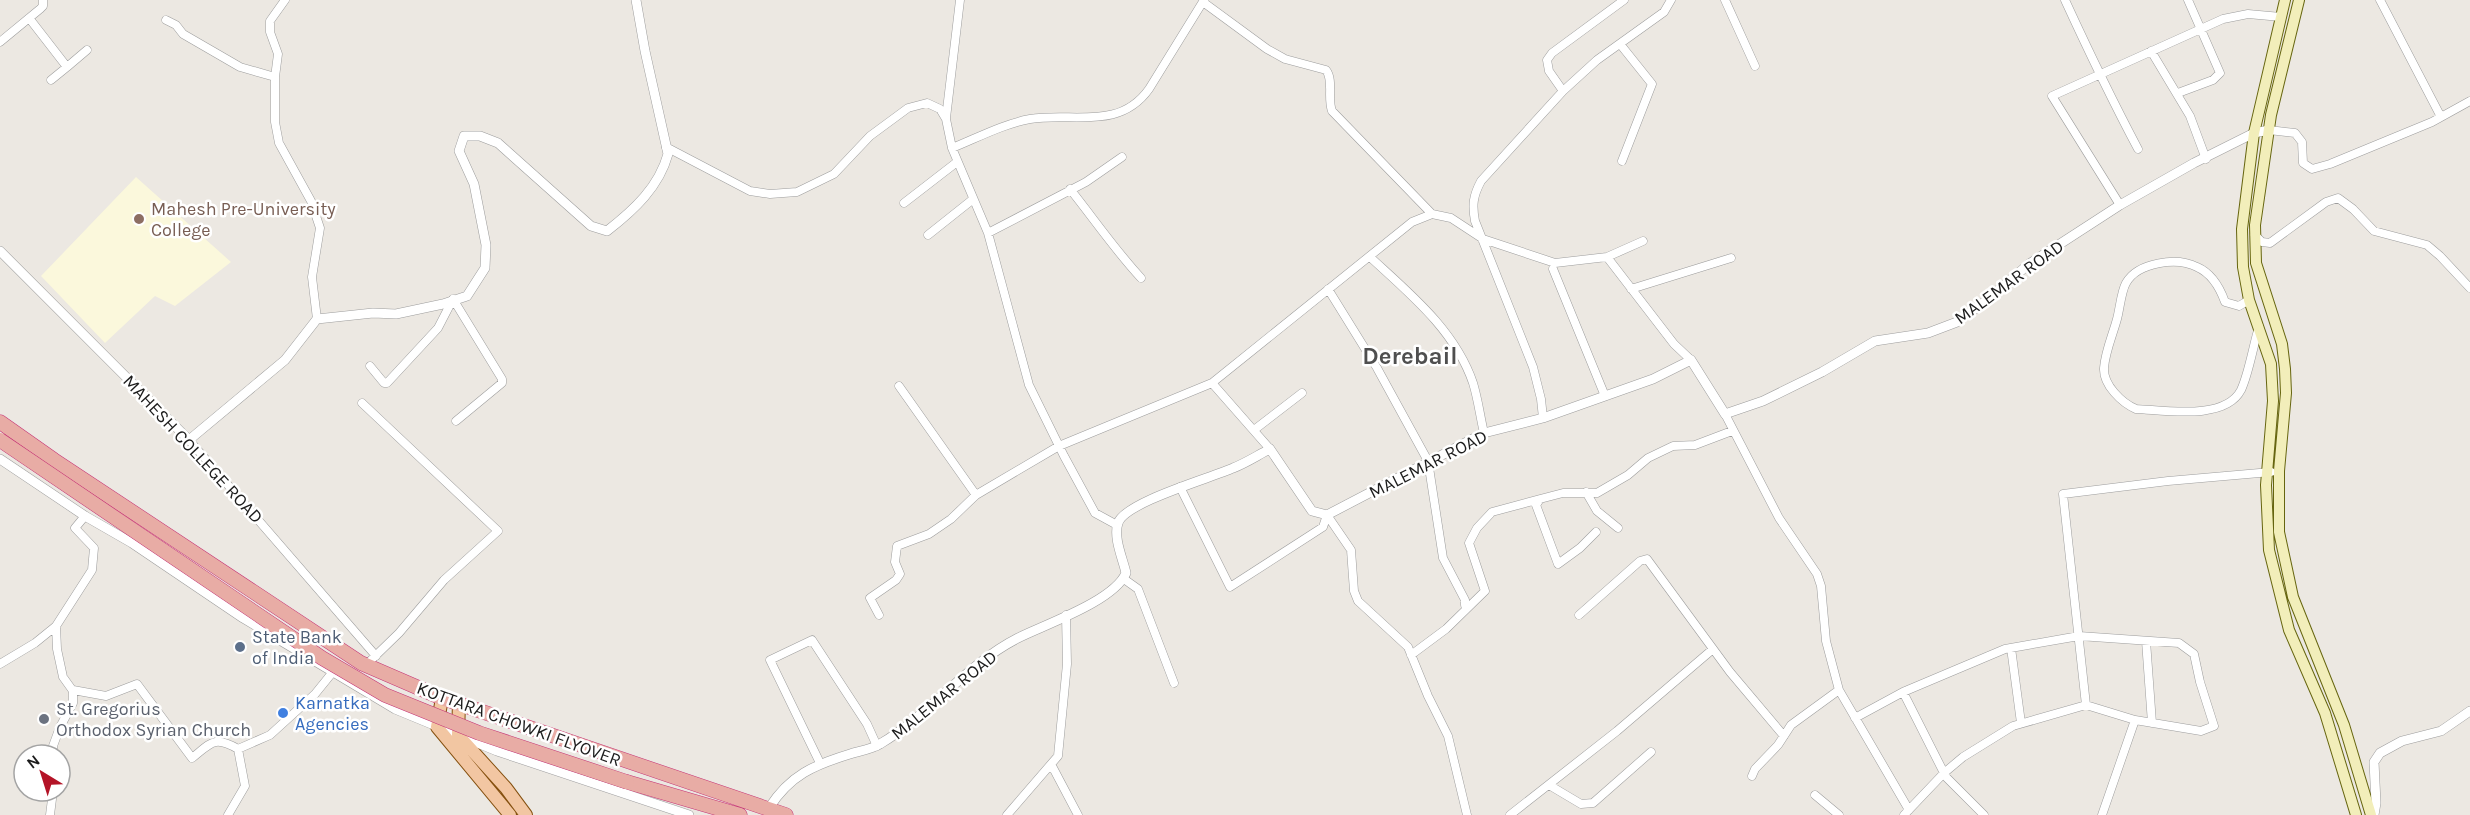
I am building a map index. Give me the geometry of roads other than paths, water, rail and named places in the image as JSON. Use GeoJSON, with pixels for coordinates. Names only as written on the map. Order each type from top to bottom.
{"type":"FeatureCollection","features":[{"type":"Feature","properties":{"kind":"highway"},"geometry":{"type":"LineString","coordinates":[[0,422],[54,460],[371,660],[442,698],[786,815]]}},
{"type":"Feature","properties":{"kind":"highway","name":"KOTTARA CHOWKI FLYOVER"},"geometry":{"type":"LineString","coordinates":[[0,440],[322,658],[386,695],[479,733],[627,782],[740,815]]}},
{"type":"Feature","properties":{"kind":"main road"},"geometry":{"type":"LineString","coordinates":[[2285,0],[2254,133],[2242,229],[2243,267],[2249,300],[2271,364],[2273,401],[2266,472],[2269,550],[2289,630],[2325,713],[2356,815]]}},
{"type":"Feature","properties":{"kind":"main road"},"geometry":{"type":"LineString","coordinates":[[2299,0],[2271,115],[2257,203],[2255,235],[2256,263],[2282,344],[2285,369],[2286,393],[2279,471],[2279,532],[2293,597],[2344,725],[2372,815]]}},
{"type":"Feature","properties":{"kind":"main road"},"geometry":{"type":"LineString","coordinates":[[442,698],[437,727],[510,815]]}},
{"type":"Feature","properties":{"kind":"main road"},"geometry":{"type":"LineString","coordinates":[[459,703],[458,735],[526,815]]}},
{"type":"Feature","properties":{"kind":"main road"},"geometry":{"type":"LineString","coordinates":[[2345,777],[2359,774]]}},
{"type":"Feature","properties":{"kind":"street"},"geometry":{"type":"LineString","coordinates":[[0,42],[43,6],[43,0]]}},
{"type":"Feature","properties":{"kind":"street"},"geometry":{"type":"LineString","coordinates":[[189,440],[285,360],[317,319],[312,277],[320,228],[311,201],[279,143],[275,122],[274,77],[278,54],[270,32],[270,21],[285,0]]}},
{"type":"Feature","properties":{"kind":"street"},"geometry":{"type":"LineString","coordinates":[[317,319],[373,313],[396,314],[443,304],[467,296],[485,268],[486,245],[474,184],[459,151],[464,136],[480,136],[498,143],[591,226],[607,231],[653,188],[663,170],[668,154],[636,0]]}},
{"type":"Feature","properties":{"kind":"street"},"geometry":{"type":"LineString","coordinates":[[960,0],[946,119],[952,148],[972,200],[988,233],[1029,385],[1095,513],[1117,525]]}},
{"type":"Feature","properties":{"kind":"street"},"geometry":{"type":"LineString","coordinates":[[1563,92],[1549,71],[1547,60],[1552,52],[1624,0]]}},
{"type":"Feature","properties":{"kind":"street"},"geometry":{"type":"LineString","coordinates":[[1543,418],[1533,367],[1472,206],[1475,192],[1481,181],[1563,92],[1597,60],[1664,12],[1671,0]]}},
{"type":"Feature","properties":{"kind":"street"},"geometry":{"type":"LineString","coordinates":[[1725,0],[1755,66]]}},
{"type":"Feature","properties":{"kind":"street"},"geometry":{"type":"LineString","coordinates":[[2065,0],[2099,74],[2138,149]]}},
{"type":"Feature","properties":{"kind":"street"},"geometry":{"type":"LineString","coordinates":[[2178,93],[2213,80],[2220,73],[2188,0]]}},
{"type":"Feature","properties":{"kind":"street"},"geometry":{"type":"LineString","coordinates":[[2380,0],[2441,117]]}},
{"type":"Feature","properties":{"kind":"street"},"geometry":{"type":"LineString","coordinates":[[952,148],[1028,120],[1082,118],[1118,114],[1131,109],[1141,101],[1204,1],[1267,50],[1286,59],[1326,70],[1330,74],[1329,103],[1332,111],[1432,214]]}},
{"type":"Feature","properties":{"kind":"street"},"geometry":{"type":"LineString","coordinates":[[2120,205],[2052,96],[2223,19],[2248,14],[2281,17]]}},
{"type":"Feature","properties":{"kind":"street"},"geometry":{"type":"LineString","coordinates":[[29,18],[66,67]]}},
{"type":"Feature","properties":{"kind":"street"},"geometry":{"type":"LineString","coordinates":[[166,20],[176,24],[183,34],[240,67],[274,77]]}},
{"type":"Feature","properties":{"kind":"street"},"geometry":{"type":"LineString","coordinates":[[1620,44],[1652,84],[1622,161]]}},
{"type":"Feature","properties":{"kind":"street"},"geometry":{"type":"LineString","coordinates":[[51,80],[87,50]]}},
{"type":"Feature","properties":{"kind":"street"},"geometry":{"type":"LineString","coordinates":[[2151,51],[2190,116],[2206,159]]}},
{"type":"Feature","properties":{"kind":"street"},"geometry":{"type":"LineString","coordinates":[[2269,130],[2295,133],[2302,142],[2302,163],[2312,169],[2330,164],[2441,117],[2470,101]]}},
{"type":"Feature","properties":{"kind":"street"},"geometry":{"type":"LineString","coordinates":[[666,147],[750,190],[770,194],[797,192],[834,174],[870,136],[908,108],[927,103],[936,105],[946,119]]}},
{"type":"Feature","properties":{"kind":"street","name":"MALEMAR ROAD"},"geometry":{"type":"LineString","coordinates":[[1725,414],[1763,401],[1822,372],[1875,341],[1928,333],[1957,322],[2028,264],[2120,205],[2254,133],[2269,130]]}},
{"type":"Feature","properties":{"kind":"street"},"geometry":{"type":"LineString","coordinates":[[988,233],[1070,189],[1122,157]]}},
{"type":"Feature","properties":{"kind":"street"},"geometry":{"type":"LineString","coordinates":[[904,203],[957,162]]}},
{"type":"Feature","properties":{"kind":"street"},"geometry":{"type":"LineString","coordinates":[[1070,189],[1121,257],[1141,278]]}},
{"type":"Feature","properties":{"kind":"street"},"geometry":{"type":"LineString","coordinates":[[2255,235],[2262,242],[2270,243],[2326,202],[2338,198],[2354,209],[2374,231],[2427,245],[2470,288]]}},
{"type":"Feature","properties":{"kind":"street"},"geometry":{"type":"LineString","coordinates":[[928,235],[972,200]]}},
{"type":"Feature","properties":{"kind":"street"},"geometry":{"type":"LineString","coordinates":[[879,615],[870,598],[896,580],[900,574],[895,562],[897,546],[929,534],[951,519],[976,495],[1059,446],[1212,383],[1412,222],[1432,214],[1451,218],[1483,239],[1555,263],[1607,258],[1643,241]]}},
{"type":"Feature","properties":{"kind":"street","name":"MAHESH COLLEGE ROAD"},"geometry":{"type":"LineString","coordinates":[[0,250],[189,440],[371,660]]}},
{"type":"Feature","properties":{"kind":"street"},"geometry":{"type":"LineString","coordinates":[[1370,257],[1436,321],[1464,363],[1473,383],[1484,433]]}},
{"type":"Feature","properties":{"kind":"street"},"geometry":{"type":"LineString","coordinates":[[1607,258],[1674,344],[1691,360],[1725,414],[1779,518],[1817,574],[1821,586],[1828,653],[1839,690],[1906,812],[1963,757],[2021,723],[2086,705],[2152,723],[2201,731],[2214,726],[2194,654],[2179,643],[2079,636],[2012,648],[1903,692],[1855,718]]}},
{"type":"Feature","properties":{"kind":"street"},"geometry":{"type":"LineString","coordinates":[[1631,289],[1731,258]]}},
{"type":"Feature","properties":{"kind":"street"},"geometry":{"type":"LineString","coordinates":[[2249,300],[2239,306],[2225,302],[2212,278],[2197,267],[2179,263],[2156,263],[2140,270],[2126,283],[2104,369],[2110,385],[2125,405],[2136,409],[2210,411],[2228,402],[2240,391],[2259,326]]}},
{"type":"Feature","properties":{"kind":"street"},"geometry":{"type":"LineString","coordinates":[[1554,269],[1605,396]]}},
{"type":"Feature","properties":{"kind":"street"},"geometry":{"type":"LineString","coordinates":[[1328,289],[1377,369],[1428,461],[1443,558],[1466,600],[1465,605]]}},
{"type":"Feature","properties":{"kind":"street"},"geometry":{"type":"LineString","coordinates":[[370,366],[384,383],[387,383],[438,328],[453,299]]}},
{"type":"Feature","properties":{"kind":"street"},"geometry":{"type":"LineString","coordinates":[[453,299],[502,378],[501,383],[456,422]]}},
{"type":"Feature","properties":{"kind":"street","name":"MALEMAR ROAD"},"geometry":{"type":"LineString","coordinates":[[1327,515],[1484,433],[1543,418],[1653,379],[1691,360]]}},
{"type":"Feature","properties":{"kind":"street"},"geometry":{"type":"LineString","coordinates":[[1212,383],[1270,449],[1312,511],[1327,515],[1351,550],[1354,591],[1358,601],[1408,647],[1428,696],[1448,735],[1467,815]]}},
{"type":"Feature","properties":{"kind":"street"},"geometry":{"type":"LineString","coordinates":[[899,386],[976,495]]}},
{"type":"Feature","properties":{"kind":"street"},"geometry":{"type":"LineString","coordinates":[[1254,430],[1302,393]]}},
{"type":"Feature","properties":{"kind":"street"},"geometry":{"type":"LineString","coordinates":[[362,404],[498,531],[444,580],[399,633],[371,660]]}},
{"type":"Feature","properties":{"kind":"street"},"geometry":{"type":"LineString","coordinates":[[1412,655],[1446,629],[1485,591],[1469,543],[1477,528],[1492,512],[1563,493],[1597,493],[1628,475],[1647,458],[1673,446],[1695,445],[1732,431]]}},
{"type":"Feature","properties":{"kind":"street"},"geometry":{"type":"LineString","coordinates":[[1174,683],[1138,590],[1124,579],[1126,573],[1117,536],[1117,525],[1124,515],[1142,504],[1180,487],[1233,468],[1270,449]]}},
{"type":"Feature","properties":{"kind":"street"},"geometry":{"type":"LineString","coordinates":[[0,459],[85,516],[132,543],[243,618],[396,709],[519,759],[689,815]]}},
{"type":"Feature","properties":{"kind":"street"},"geometry":{"type":"LineString","coordinates":[[2086,705],[2062,494],[2279,471]]}},
{"type":"Feature","properties":{"kind":"street"},"geometry":{"type":"LineString","coordinates":[[1180,487],[1230,587],[1323,527],[1327,515]]}},
{"type":"Feature","properties":{"kind":"street"},"geometry":{"type":"LineString","coordinates":[[1586,492],[1597,511],[1618,528]]}},
{"type":"Feature","properties":{"kind":"street"},"geometry":{"type":"LineString","coordinates":[[1540,499],[1536,505],[1541,524],[1558,564],[1580,548],[1596,532]]}},
{"type":"Feature","properties":{"kind":"street"},"geometry":{"type":"LineString","coordinates":[[0,664],[35,643],[56,626],[92,570],[94,548],[75,528],[85,516]]}},
{"type":"Feature","properties":{"kind":"street"},"geometry":{"type":"LineString","coordinates":[[1579,615],[1640,561],[1647,559],[1713,649],[1784,736]]}},
{"type":"Feature","properties":{"kind":"street","name":"MALEMAR ROAD"},"geometry":{"type":"LineString","coordinates":[[769,808],[780,791],[820,763],[877,746],[906,726],[969,670],[1015,640],[1098,601],[1124,579]]}},
{"type":"Feature","properties":{"kind":"street"},"geometry":{"type":"LineString","coordinates":[[1007,815],[1058,756],[1067,664],[1066,615]]}},
{"type":"Feature","properties":{"kind":"street"},"geometry":{"type":"LineString","coordinates":[[55,743],[60,727],[73,703],[73,690],[63,677],[57,649],[56,626]]}},
{"type":"Feature","properties":{"kind":"street"},"geometry":{"type":"LineString","coordinates":[[820,763],[770,660],[812,640],[867,724],[877,746]]}},
{"type":"Feature","properties":{"kind":"street"},"geometry":{"type":"LineString","coordinates":[[2146,641],[2152,723]]}},
{"type":"Feature","properties":{"kind":"street"},"geometry":{"type":"LineString","coordinates":[[2012,648],[2021,723]]}},
{"type":"Feature","properties":{"kind":"street"},"geometry":{"type":"LineString","coordinates":[[1510,815],[1617,731],[1713,649]]}},
{"type":"Feature","properties":{"kind":"street"},"geometry":{"type":"LineString","coordinates":[[238,749],[270,735],[315,694],[332,673]]}},
{"type":"Feature","properties":{"kind":"street"},"geometry":{"type":"LineString","coordinates":[[73,690],[106,696],[137,684],[192,758],[215,740],[220,740],[238,749]]}},
{"type":"Feature","properties":{"kind":"street"},"geometry":{"type":"LineString","coordinates":[[1752,776],[1755,769],[1791,725],[1839,690]]}},
{"type":"Feature","properties":{"kind":"street"},"geometry":{"type":"LineString","coordinates":[[1903,692],[1944,773],[1984,815]]}},
{"type":"Feature","properties":{"kind":"street"},"geometry":{"type":"LineString","coordinates":[[2372,815],[2374,762],[2380,753],[2402,741],[2441,731],[2470,711]]}},
{"type":"Feature","properties":{"kind":"street"},"geometry":{"type":"LineString","coordinates":[[2102,815],[2135,720]]}},
{"type":"Feature","properties":{"kind":"street"},"geometry":{"type":"LineString","coordinates":[[228,815],[245,786],[238,749]]}},
{"type":"Feature","properties":{"kind":"street"},"geometry":{"type":"LineString","coordinates":[[1549,784],[1581,804],[1593,803],[1651,752]]}},
{"type":"Feature","properties":{"kind":"street"},"geometry":{"type":"LineString","coordinates":[[1052,764],[1078,815]]}},
{"type":"Feature","properties":{"kind":"street"},"geometry":{"type":"LineString","coordinates":[[1815,795],[1839,815]]}},
{"type":"Feature","properties":{"kind":"place","name":"Mahesh Pre-University College"},"geometry":{"type":"Point","coordinates":[139,219]}},
{"type":"Feature","properties":{"kind":"place","name":"State Bank of India"},"geometry":{"type":"Point","coordinates":[240,647]}},
{"type":"Feature","properties":{"kind":"place","name":"Karnatka Agencies"},"geometry":{"type":"Point","coordinates":[283,713]}},
{"type":"Feature","properties":{"kind":"place","name":"St. Gregorius Orthodox Syrian Church"},"geometry":{"type":"Point","coordinates":[44,719]}},
{"type":"Feature","properties":{"kind":"district","name":"Derebail"},"geometry":{"type":"Point","coordinates":[1410,356]}}]}
